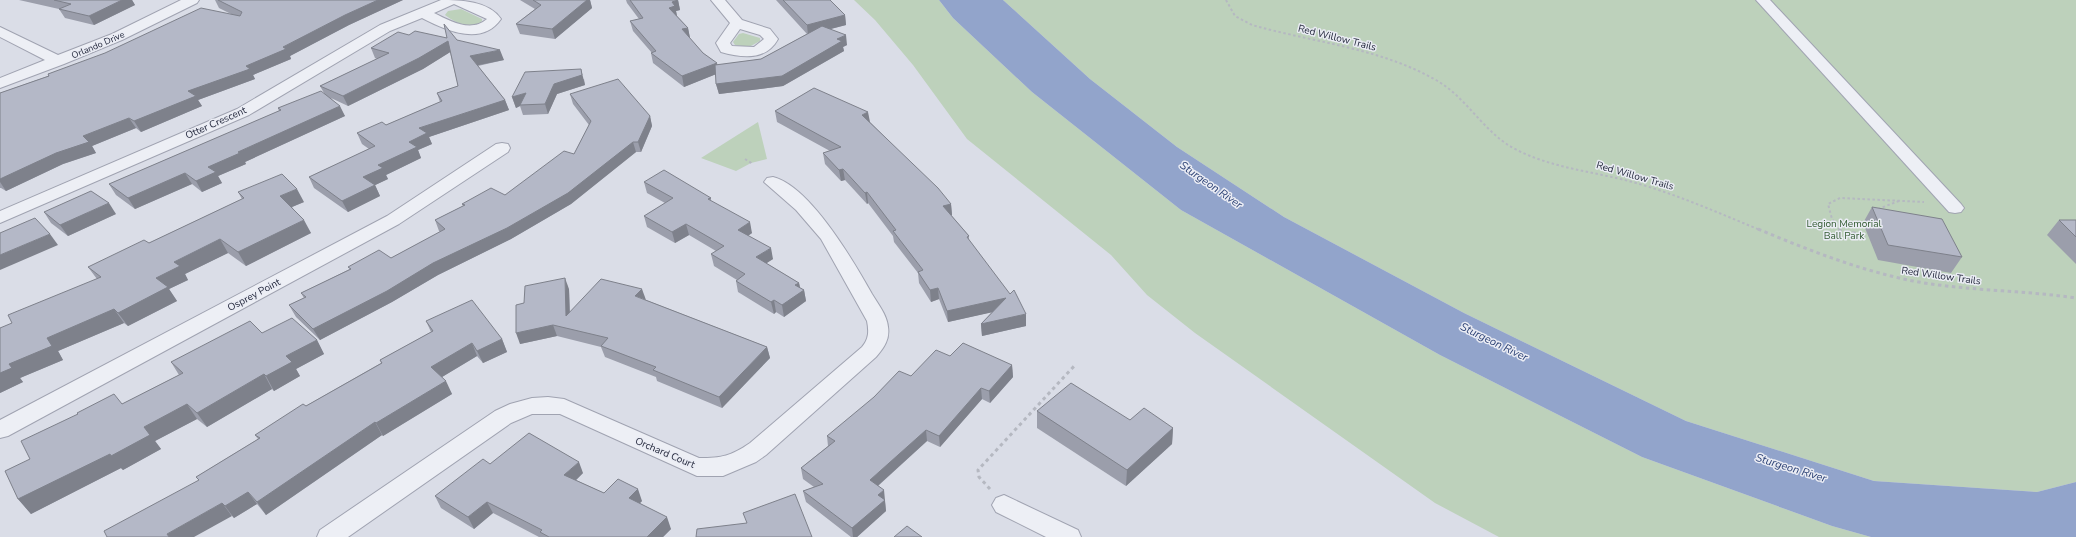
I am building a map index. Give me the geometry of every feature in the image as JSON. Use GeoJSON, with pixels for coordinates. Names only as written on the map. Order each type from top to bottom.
{"type":"FeatureCollection","features":[{"type":"Feature","properties":{"kind":"street","name":"Orlando Drive"},"geometry":{"type":"LineString","coordinates":[[0,83],[117,37],[192,0]]}},
{"type":"Feature","properties":{"kind":"street","name":"Otter Crescent"},"geometry":{"type":"LineString","coordinates":[[0,218],[243,112],[370,37],[422,12],[454,0],[492,16],[494,19],[483,28],[464,30],[457,29],[422,12]]}},
{"type":"Feature","properties":{"kind":"street"},"geometry":{"type":"LineString","coordinates":[[718,0],[736,23]]}},
{"type":"Feature","properties":{"kind":"street"},"geometry":{"type":"LineString","coordinates":[[1763,0],[1953,206]]}},
{"type":"Feature","properties":{"kind":"street"},"geometry":{"type":"LineString","coordinates":[[0,31],[59,61]]}},
{"type":"Feature","properties":{"kind":"street","name":"Osprey Point"},"geometry":{"type":"LineString","coordinates":[[0,430],[394,220],[502,148]]}},
{"type":"Feature","properties":{"kind":"street","name":"Orchard Court"},"geometry":{"type":"LineString","coordinates":[[329,537],[503,417],[520,408],[532,405],[542,404],[564,407],[697,467],[723,467],[748,456],[758,449],[869,352],[878,340],[879,330],[877,321],[837,251],[814,219],[791,196],[773,182]]}},
{"type":"Feature","properties":{"kind":"street"},"geometry":{"type":"LineString","coordinates":[[1004,505],[1069,537]]}},
{"type":"Feature","properties":{"kind":"path","name":"Red Willow Trails"},"geometry":{"type":"LineString","coordinates":[[1226,0],[1230,12],[1252,26],[1350,48],[1400,64],[1434,79],[1459,96],[1505,144],[1534,157],[1649,187],[1826,257],[1893,277],[1929,284],[1975,290],[2032,292],[2076,298]]}},
{"type":"Feature","properties":{"kind":"path"},"geometry":{"type":"LineString","coordinates":[[744,159],[753,164]]}},
{"type":"Feature","properties":{"kind":"path"},"geometry":{"type":"LineString","coordinates":[[1866,235],[1841,231],[1832,218],[1828,204],[1840,198],[1900,200],[1953,206]]}},
{"type":"Feature","properties":{"kind":"path"},"geometry":{"type":"LineString","coordinates":[[1874,211],[1900,200]]}},
{"type":"Feature","properties":{"kind":"path"},"geometry":{"type":"LineString","coordinates":[[1004,505],[979,476],[978,470],[1076,364]]}},
{"type":"Feature","properties":{"kind":"green space"},"geometry":{"type":"Polygon","coordinates":[[[854,0],[939,0],[953,18],[1032,92],[1181,210],[1440,355],[1642,457],[1832,526],[1871,537],[1499,537],[1435,503],[1195,333],[1147,295],[1111,255],[967,139],[913,65],[875,20],[854,0]]]}},
{"type":"Feature","properties":{"kind":"green space","name":"Legion Memorial Ball Park"},"geometry":{"type":"Polygon","coordinates":[[[1003,0],[2076,0],[2076,482],[2037,492],[1874,481],[1686,421],[1464,313],[1284,217],[1177,147],[1090,79],[1003,0]]]}},
{"type":"Feature","properties":{"kind":"green space"},"geometry":{"type":"Polygon","coordinates":[[[461,9],[482,19],[482,21],[474,26],[469,26],[458,23],[445,15],[448,11],[461,9]]]}},
{"type":"Feature","properties":{"kind":"green space"},"geometry":{"type":"Polygon","coordinates":[[[743,33],[760,38],[760,41],[749,47],[735,45],[733,42],[739,34],[743,33]]]}},
{"type":"Feature","properties":{"kind":"green space"},"geometry":{"type":"Polygon","coordinates":[[[758,122],[767,159],[751,163],[736,171],[701,158],[758,122]]]}},
{"type":"Feature","properties":{"kind":"water","name":"Sturgeon River"},"geometry":{"type":"Polygon","coordinates":[[[939,0],[1003,0],[1090,79],[1177,147],[1284,217],[1464,313],[1686,421],[1874,481],[2037,492],[2076,482],[2076,537],[1871,537],[1832,526],[1642,457],[1440,355],[1181,210],[1032,92],[953,18],[939,0]]]}},
{"type":"Feature","properties":{"kind":"building"},"geometry":{"type":"Polygon","coordinates":[[[54,0],[122,0],[89,16],[59,9],[71,4],[54,0]]]}},
{"type":"Feature","properties":{"kind":"building"},"geometry":{"type":"Polygon","coordinates":[[[218,0],[378,0],[283,47],[286,49],[246,66],[250,69],[188,91],[196,96],[134,121],[129,118],[83,136],[89,142],[56,153],[0,179],[0,93],[49,76],[48,74],[105,53],[201,8],[240,16],[242,12],[218,0]]]}},
{"type":"Feature","properties":{"kind":"building"},"geometry":{"type":"Polygon","coordinates":[[[533,0],[587,0],[552,29],[516,24],[541,5],[533,0]]]}},
{"type":"Feature","properties":{"kind":"building"},"geometry":{"type":"Polygon","coordinates":[[[630,0],[678,0],[672,2],[675,6],[669,8],[688,28],[682,29],[703,53],[717,63],[682,76],[651,53],[656,51],[630,21],[643,18],[630,0]]]}},
{"type":"Feature","properties":{"kind":"building"},"geometry":{"type":"Polygon","coordinates":[[[783,0],[830,0],[845,15],[807,25],[783,0]]]}},
{"type":"Feature","properties":{"kind":"building"},"geometry":{"type":"Polygon","coordinates":[[[444,24],[457,40],[500,50],[470,56],[505,100],[419,128],[427,133],[409,142],[417,147],[378,165],[383,168],[363,177],[375,185],[342,201],[309,177],[375,146],[357,133],[382,122],[386,125],[442,101],[437,93],[458,86],[448,41],[419,58],[343,96],[320,86],[389,53],[371,48],[398,32],[409,35],[415,31],[447,38],[444,24]]]}},
{"type":"Feature","properties":{"kind":"building"},"geometry":{"type":"Polygon","coordinates":[[[822,26],[846,35],[837,39],[842,41],[782,76],[716,84],[715,65],[761,59],[822,26]]]}},
{"type":"Feature","properties":{"kind":"building"},"geometry":{"type":"Polygon","coordinates":[[[581,69],[582,75],[554,84],[545,104],[520,105],[526,93],[512,97],[525,72],[581,69]]]}},
{"type":"Feature","properties":{"kind":"building"},"geometry":{"type":"Polygon","coordinates":[[[618,79],[650,116],[638,142],[633,142],[568,193],[507,228],[433,263],[387,291],[313,329],[289,305],[306,297],[301,293],[351,269],[348,267],[379,250],[391,258],[445,229],[435,220],[465,205],[462,204],[491,188],[505,195],[564,151],[574,154],[591,121],[570,94],[618,79]]]}},
{"type":"Feature","properties":{"kind":"building"},"geometry":{"type":"Polygon","coordinates":[[[814,88],[868,112],[862,115],[938,188],[951,204],[943,206],[969,236],[967,237],[1010,294],[1014,290],[1026,314],[981,324],[1006,298],[947,311],[938,288],[930,290],[918,272],[923,270],[893,231],[896,230],[867,192],[865,193],[843,169],[839,170],[823,153],[841,147],[775,111],[814,88]]]}},
{"type":"Feature","properties":{"kind":"building"},"geometry":{"type":"Polygon","coordinates":[[[321,91],[340,106],[208,167],[216,172],[196,181],[185,173],[128,198],[109,184],[281,110],[278,108],[321,91]]]}},
{"type":"Feature","properties":{"kind":"building"},"geometry":{"type":"Polygon","coordinates":[[[664,170],[711,198],[708,199],[750,222],[738,230],[771,248],[756,257],[799,283],[795,285],[804,290],[782,305],[774,300],[771,302],[736,281],[745,274],[711,254],[724,246],[686,224],[672,232],[644,216],[673,198],[644,182],[664,170]]]}},
{"type":"Feature","properties":{"kind":"building"},"geometry":{"type":"Polygon","coordinates":[[[282,174],[297,189],[280,196],[304,220],[238,252],[220,239],[174,262],[180,266],[156,278],[168,287],[118,313],[114,309],[47,338],[52,346],[9,364],[12,368],[0,373],[0,328],[12,323],[8,315],[101,277],[88,267],[144,240],[149,243],[244,198],[238,192],[282,174]]]}},
{"type":"Feature","properties":{"kind":"building"},"geometry":{"type":"Polygon","coordinates":[[[91,191],[109,203],[60,225],[44,212],[91,191]]]}},
{"type":"Feature","properties":{"kind":"building"},"geometry":{"type":"Polygon","coordinates":[[[1872,207],[1942,219],[1962,257],[1888,245],[1872,207]]]}},
{"type":"Feature","properties":{"kind":"building"},"geometry":{"type":"Polygon","coordinates":[[[35,218],[50,234],[0,255],[0,233],[35,218]]]}},
{"type":"Feature","properties":{"kind":"building"},"geometry":{"type":"Polygon","coordinates":[[[2059,220],[2076,220],[2076,237],[2059,220]]]}},
{"type":"Feature","properties":{"kind":"building"},"geometry":{"type":"Polygon","coordinates":[[[565,278],[566,316],[601,279],[642,289],[635,296],[767,347],[719,397],[653,370],[656,367],[601,346],[608,338],[553,325],[516,333],[516,305],[524,303],[525,286],[565,278]]]}},
{"type":"Feature","properties":{"kind":"building"},"geometry":{"type":"Polygon","coordinates":[[[472,300],[502,339],[477,351],[472,343],[431,367],[446,381],[376,423],[375,422],[257,502],[248,492],[225,506],[222,503],[167,534],[169,537],[107,537],[104,531],[199,480],[196,477],[260,438],[255,435],[303,404],[306,406],[382,363],[380,360],[433,331],[426,321],[472,300]]]}},
{"type":"Feature","properties":{"kind":"building"},"geometry":{"type":"Polygon","coordinates":[[[292,318],[317,340],[286,356],[292,362],[266,376],[264,374],[197,413],[187,404],[144,427],[150,435],[111,456],[110,454],[18,499],[5,471],[30,459],[21,441],[78,414],[77,413],[114,394],[122,404],[183,373],[171,362],[250,321],[262,333],[292,318]]]}},
{"type":"Feature","properties":{"kind":"building"},"geometry":{"type":"Polygon","coordinates":[[[963,343],[1012,365],[989,391],[981,388],[939,436],[926,430],[870,480],[884,490],[878,495],[885,500],[852,528],[803,491],[823,484],[801,468],[835,441],[827,436],[874,397],[899,371],[911,376],[936,350],[950,356],[963,343]]]}},
{"type":"Feature","properties":{"kind":"building"},"geometry":{"type":"Polygon","coordinates":[[[1071,383],[1130,420],[1144,408],[1173,428],[1127,470],[1037,411],[1071,383]]]}},
{"type":"Feature","properties":{"kind":"building"},"geometry":{"type":"Polygon","coordinates":[[[529,433],[579,462],[564,475],[604,493],[618,479],[638,489],[629,498],[667,517],[647,537],[549,537],[540,532],[542,530],[487,502],[468,517],[435,496],[483,459],[490,464],[529,433]]]}},
{"type":"Feature","properties":{"kind":"building"},"geometry":{"type":"Polygon","coordinates":[[[795,494],[812,537],[696,537],[697,529],[747,523],[743,513],[795,494]]]}},
{"type":"Feature","properties":{"kind":"building"},"geometry":{"type":"Polygon","coordinates":[[[907,526],[922,537],[894,537],[907,526]]]}}]}
